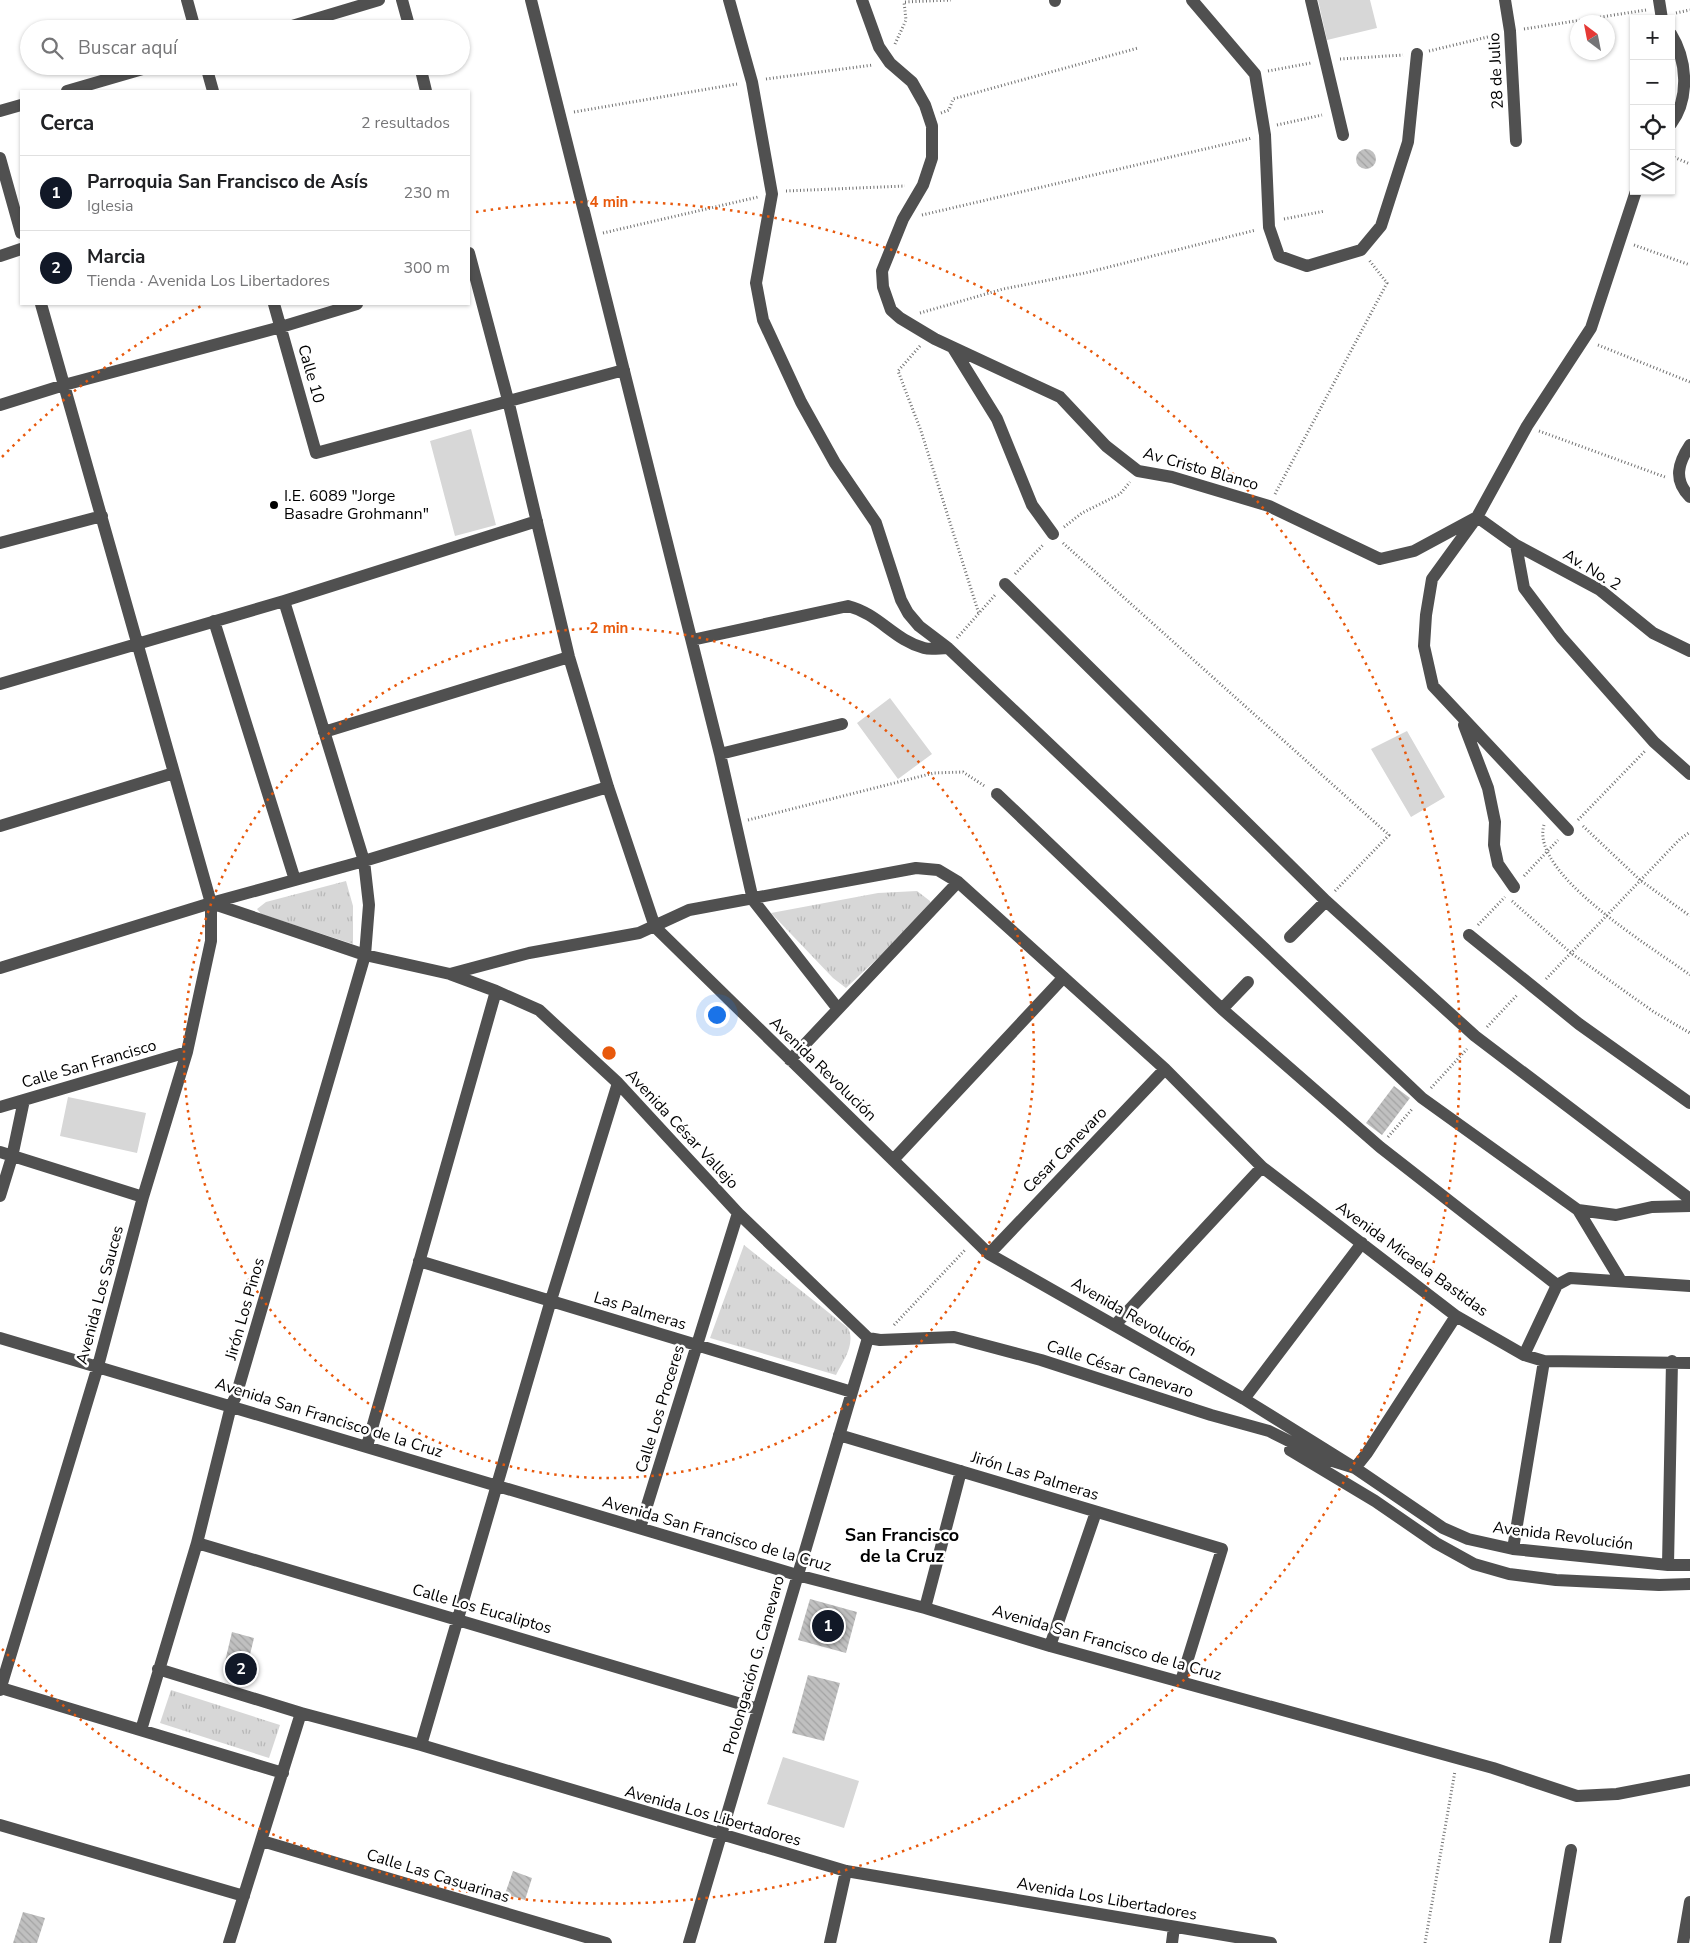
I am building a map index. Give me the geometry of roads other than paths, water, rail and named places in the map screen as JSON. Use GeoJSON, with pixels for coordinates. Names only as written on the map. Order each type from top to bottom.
{"type":"FeatureCollection","features":[{"type":"Feature","properties":{"kind":"street"},"geometry":{"type":"LineString","coordinates":[[187,0],[193,20]]}},
{"type":"Feature","properties":{"kind":"street"},"geometry":{"type":"LineString","coordinates":[[312,20],[379,0]]}},
{"type":"Feature","properties":{"kind":"street"},"geometry":{"type":"LineString","coordinates":[[402,0],[408,20]]}},
{"type":"Feature","properties":{"kind":"street"},"geometry":{"type":"LineString","coordinates":[[531,0],[692,640],[753,900],[838,1009]]}},
{"type":"Feature","properties":{"kind":"street"},"geometry":{"type":"LineString","coordinates":[[729,0],[752,82],[772,194],[756,283],[763,320],[800,402],[835,463],[876,523],[901,600],[908,613],[919,626],[948,648],[1422,1098],[1578,1210],[1621,1281]]}},
{"type":"Feature","properties":{"kind":"street","name":"Av Cristo Blanco"},"geometry":{"type":"LineString","coordinates":[[862,0],[879,46],[890,63],[912,82],[932,126],[932,158],[923,185],[903,219],[882,271],[883,287],[891,310],[900,318],[952,347],[1060,397],[1106,446],[1138,471],[1172,477],[1269,506],[1380,559],[1414,551],[1477,517]]}},
{"type":"Feature","properties":{"kind":"street"},"geometry":{"type":"LineString","coordinates":[[1192,0],[1255,74],[1264,131],[1269,224],[1279,256],[1308,266],[1361,250],[1381,226],[1408,142],[1417,54]]}},
{"type":"Feature","properties":{"kind":"street"},"geometry":{"type":"LineString","coordinates":[[1311,0],[1327,60],[1343,135]]}},
{"type":"Feature","properties":{"kind":"street","name":"28 de Julio"},"geometry":{"type":"LineString","coordinates":[[1505,0],[1510,31],[1516,141]]}},
{"type":"Feature","properties":{"kind":"street"},"geometry":{"type":"LineString","coordinates":[[1658,0],[1661,15]]}},
{"type":"Feature","properties":{"kind":"street"},"geometry":{"type":"LineString","coordinates":[[1675,40],[1681,49],[1685,84],[1680,112],[1675,119]]}},
{"type":"Feature","properties":{"kind":"street"},"geometry":{"type":"LineString","coordinates":[[70,90],[122,75]]}},
{"type":"Feature","properties":{"kind":"street"},"geometry":{"type":"LineString","coordinates":[[209,75],[213,90]]}},
{"type":"Feature","properties":{"kind":"street"},"geometry":{"type":"LineString","coordinates":[[422,75],[426,90]]}},
{"type":"Feature","properties":{"kind":"street"},"geometry":{"type":"LineString","coordinates":[[0,111],[20,104]]}},
{"type":"Feature","properties":{"kind":"street"},"geometry":{"type":"LineString","coordinates":[[0,158],[20,229]]}},
{"type":"Feature","properties":{"kind":"street"},"geometry":{"type":"LineString","coordinates":[[1572,825],[1548,810],[1433,686],[1424,646],[1426,615],[1432,579],[1477,517],[1527,426],[1591,328],[1635,195]]}},
{"type":"Feature","properties":{"kind":"street"},"geometry":{"type":"LineString","coordinates":[[0,256],[20,249]]}},
{"type":"Feature","properties":{"kind":"street"},"geometry":{"type":"LineString","coordinates":[[471,268],[508,400],[569,657],[608,787],[655,927]]}},
{"type":"Feature","properties":{"kind":"street","name":"Avenida Los Sauces"},"geometry":{"type":"LineString","coordinates":[[0,1689],[98,1366],[143,1196],[187,1052],[211,941],[211,903],[41,305]]}},
{"type":"Feature","properties":{"kind":"street","name":"Calle 10"},"geometry":{"type":"LineString","coordinates":[[274,305],[316,453],[508,400]]}},
{"type":"Feature","properties":{"kind":"street"},"geometry":{"type":"LineString","coordinates":[[0,405],[64,385],[281,327],[354,305]]}},
{"type":"Feature","properties":{"kind":"street"},"geometry":{"type":"LineString","coordinates":[[952,347],[997,419],[1032,505],[1053,534]]}},
{"type":"Feature","properties":{"kind":"street"},"geometry":{"type":"LineString","coordinates":[[508,400],[624,370]]}},
{"type":"Feature","properties":{"kind":"street"},"geometry":{"type":"LineString","coordinates":[[1690,445],[1678,468],[1679,482],[1690,497]]}},
{"type":"Feature","properties":{"kind":"street"},"geometry":{"type":"LineString","coordinates":[[0,543],[102,516]]}},
{"type":"Feature","properties":{"kind":"street","name":"Av. No. 2"},"geometry":{"type":"LineString","coordinates":[[1477,517],[1516,545],[1600,590],[1653,633],[1690,651]]}},
{"type":"Feature","properties":{"kind":"street"},"geometry":{"type":"LineString","coordinates":[[0,684],[284,601],[537,522]]}},
{"type":"Feature","properties":{"kind":"street"},"geometry":{"type":"LineString","coordinates":[[1516,545],[1524,588],[1561,637],[1654,742],[1690,774]]}},
{"type":"Feature","properties":{"kind":"street"},"geometry":{"type":"LineString","coordinates":[[1005,584],[1326,900],[1478,1037],[1690,1199]]}},
{"type":"Feature","properties":{"kind":"street","name":"Jirón Los Pinos"},"geometry":{"type":"LineString","coordinates":[[141,1730],[197,1543],[231,1406],[239,1387],[365,955],[368,905],[364,861],[284,601]]}},
{"type":"Feature","properties":{"kind":"street"},"geometry":{"type":"LineString","coordinates":[[692,640],[848,606],[864,610],[906,641],[926,649],[948,648]]}},
{"type":"Feature","properties":{"kind":"street"},"geometry":{"type":"LineString","coordinates":[[214,621],[295,880]]}},
{"type":"Feature","properties":{"kind":"street"},"geometry":{"type":"LineString","coordinates":[[324,732],[569,657]]}},
{"type":"Feature","properties":{"kind":"street"},"geometry":{"type":"LineString","coordinates":[[1461,718],[1488,788],[1495,822],[1494,845],[1498,864],[1510,891]]}},
{"type":"Feature","properties":{"kind":"street"},"geometry":{"type":"LineString","coordinates":[[720,754],[842,724]]}},
{"type":"Feature","properties":{"kind":"street"},"geometry":{"type":"LineString","coordinates":[[0,826],[174,773]]}},
{"type":"Feature","properties":{"kind":"street"},"geometry":{"type":"LineString","coordinates":[[0,968],[211,903],[364,861],[608,787]]}},
{"type":"Feature","properties":{"kind":"street"},"geometry":{"type":"LineString","coordinates":[[997,794],[1222,1009],[1380,1147],[1557,1285]]}},
{"type":"Feature","properties":{"kind":"street","name":"Avenida Micaela Bastidas"},"geometry":{"type":"LineString","coordinates":[[450,974],[529,953],[639,933],[655,927],[669,917],[689,910],[753,900],[916,868],[938,870],[958,882],[1165,1069],[1262,1167],[1456,1316],[1524,1355],[1544,1361],[1690,1362]]}},
{"type":"Feature","properties":{"kind":"street"},"geometry":{"type":"LineString","coordinates":[[790,1060],[958,882]]}},
{"type":"Feature","properties":{"kind":"street"},"geometry":{"type":"LineString","coordinates":[[1290,937],[1326,900]]}},
{"type":"Feature","properties":{"kind":"street","name":"Avenida César Vallejo"},"geometry":{"type":"LineString","coordinates":[[211,903],[365,955],[450,974],[539,1010],[618,1083],[738,1213],[874,1339]]}},
{"type":"Feature","properties":{"kind":"street","name":"Avenida Revolución"},"geometry":{"type":"LineString","coordinates":[[655,927],[989,1254],[1244,1398],[1355,1468],[1443,1528],[1468,1539],[1513,1549],[1668,1566],[1690,1565]]}},
{"type":"Feature","properties":{"kind":"street"},"geometry":{"type":"LineString","coordinates":[[1469,935],[1579,1024],[1690,1104]]}},
{"type":"Feature","properties":{"kind":"street"},"geometry":{"type":"LineString","coordinates":[[893,1160],[1063,978]]}},
{"type":"Feature","properties":{"kind":"street"},"geometry":{"type":"LineString","coordinates":[[1222,1009],[1248,982]]}},
{"type":"Feature","properties":{"kind":"street"},"geometry":{"type":"LineString","coordinates":[[367,1446],[496,991]]}},
{"type":"Feature","properties":{"kind":"street","name":"Calle San Francisco"},"geometry":{"type":"LineString","coordinates":[[0,1107],[187,1052]]}},
{"type":"Feature","properties":{"kind":"street","name":"Cesar Canevaro"},"geometry":{"type":"LineString","coordinates":[[989,1254],[1165,1069]]}},
{"type":"Feature","properties":{"kind":"street"},"geometry":{"type":"LineString","coordinates":[[421,1745],[551,1300],[618,1083]]}},
{"type":"Feature","properties":{"kind":"street"},"geometry":{"type":"LineString","coordinates":[[0,1196],[6,1154],[24,1100]]}},
{"type":"Feature","properties":{"kind":"street"},"geometry":{"type":"LineString","coordinates":[[6,1154],[143,1196]]}},
{"type":"Feature","properties":{"kind":"street"},"geometry":{"type":"LineString","coordinates":[[1115,1325],[1262,1167]]}},
{"type":"Feature","properties":{"kind":"street"},"geometry":{"type":"LineString","coordinates":[[1578,1210],[1616,1215],[1652,1207],[1690,1206]]}},
{"type":"Feature","properties":{"kind":"street","name":"Calle Los Proceres"},"geometry":{"type":"LineString","coordinates":[[640,1528],[738,1213]]}},
{"type":"Feature","properties":{"kind":"street"},"geometry":{"type":"LineString","coordinates":[[1244,1398],[1362,1243]]}},
{"type":"Feature","properties":{"kind":"street","name":"Las Palmeras"},"geometry":{"type":"LineString","coordinates":[[419,1261],[852,1392]]}},
{"type":"Feature","properties":{"kind":"street"},"geometry":{"type":"LineString","coordinates":[[1524,1355],[1557,1285],[1570,1278],[1690,1286]]}},
{"type":"Feature","properties":{"kind":"street"},"geometry":{"type":"LineString","coordinates":[[1355,1468],[1367,1453],[1456,1316]]}},
{"type":"Feature","properties":{"kind":"street","name":"Calle César Canevaro"},"geometry":{"type":"LineString","coordinates":[[874,1339],[954,1337],[1041,1360],[1183,1406],[1243,1423],[1269,1432],[1323,1458],[1355,1468]]}},
{"type":"Feature","properties":{"kind":"street","name":"Avenida San Francisco de la Cruz"},"geometry":{"type":"LineString","coordinates":[[0,1338],[797,1575],[925,1608],[1050,1646],[1457,1758],[1577,1796],[1617,1794],[1690,1780]]}},
{"type":"Feature","properties":{"kind":"street","name":"Prolongación G. Canevaro"},"geometry":{"type":"LineString","coordinates":[[689,1943],[852,1392],[874,1339]]}},
{"type":"Feature","properties":{"kind":"street"},"geometry":{"type":"LineString","coordinates":[[1513,1549],[1544,1361]]}},
{"type":"Feature","properties":{"kind":"street"},"geometry":{"type":"LineString","coordinates":[[1668,1566],[1672,1361]]}},
{"type":"Feature","properties":{"kind":"street"},"geometry":{"type":"LineString","coordinates":[[1243,1423],[1376,1501],[1436,1543],[1474,1564],[1509,1574],[1556,1580],[1659,1585],[1690,1584]]}},
{"type":"Feature","properties":{"kind":"street","name":"Jirón Las Palmeras"},"geometry":{"type":"LineString","coordinates":[[839,1435],[1222,1549],[1181,1681]]}},
{"type":"Feature","properties":{"kind":"street"},"geometry":{"type":"LineString","coordinates":[[925,1608],[961,1471]]}},
{"type":"Feature","properties":{"kind":"street"},"geometry":{"type":"LineString","coordinates":[[1050,1646],[1096,1512]]}},
{"type":"Feature","properties":{"kind":"street","name":"Calle Los Eucaliptos"},"geometry":{"type":"LineString","coordinates":[[197,1543],[758,1709]]}},
{"type":"Feature","properties":{"kind":"street","name":"Avenida Los Libertadores"},"geometry":{"type":"LineString","coordinates":[[158,1669],[301,1713],[421,1745],[721,1836],[846,1871],[1270,1943]]}},
{"type":"Feature","properties":{"kind":"street"},"geometry":{"type":"LineString","coordinates":[[0,1689],[283,1772]]}},
{"type":"Feature","properties":{"kind":"street"},"geometry":{"type":"LineString","coordinates":[[229,1943],[301,1713]]}},
{"type":"Feature","properties":{"kind":"street"},"geometry":{"type":"LineString","coordinates":[[0,1824],[244,1896]]}},
{"type":"Feature","properties":{"kind":"street","name":"Calle Las Casuarinas"},"geometry":{"type":"LineString","coordinates":[[262,1841],[606,1943]]}},
{"type":"Feature","properties":{"kind":"street"},"geometry":{"type":"LineString","coordinates":[[1555,1943],[1571,1850]]}},
{"type":"Feature","properties":{"kind":"street"},"geometry":{"type":"LineString","coordinates":[[830,1943],[846,1871]]}},
{"type":"Feature","properties":{"kind":"street"},"geometry":{"type":"LineString","coordinates":[[1683,1943],[1690,1902]]}},
{"type":"Feature","properties":{"kind":"street"},"geometry":{"type":"LineString","coordinates":[[1172,1943],[1174,1927]]}},
{"type":"Feature","properties":{"kind":"place","name":"I.E. 6089 \"Jorge Basadre Grohmann\""},"geometry":{"type":"Point","coordinates":[274,505]}},
{"type":"Feature","properties":{"kind":"place","name":"Parroquia San Francisco de Asís"},"geometry":{"type":"Point","coordinates":[828,1626]}},
{"type":"Feature","properties":{"kind":"place","name":"Marcia"},"geometry":{"type":"Point","coordinates":[241,1669]}},
{"type":"Feature","properties":{"kind":"district","name":"San Francisco de la Cruz"},"geometry":{"type":"Point","coordinates":[902,1545]}}]}
